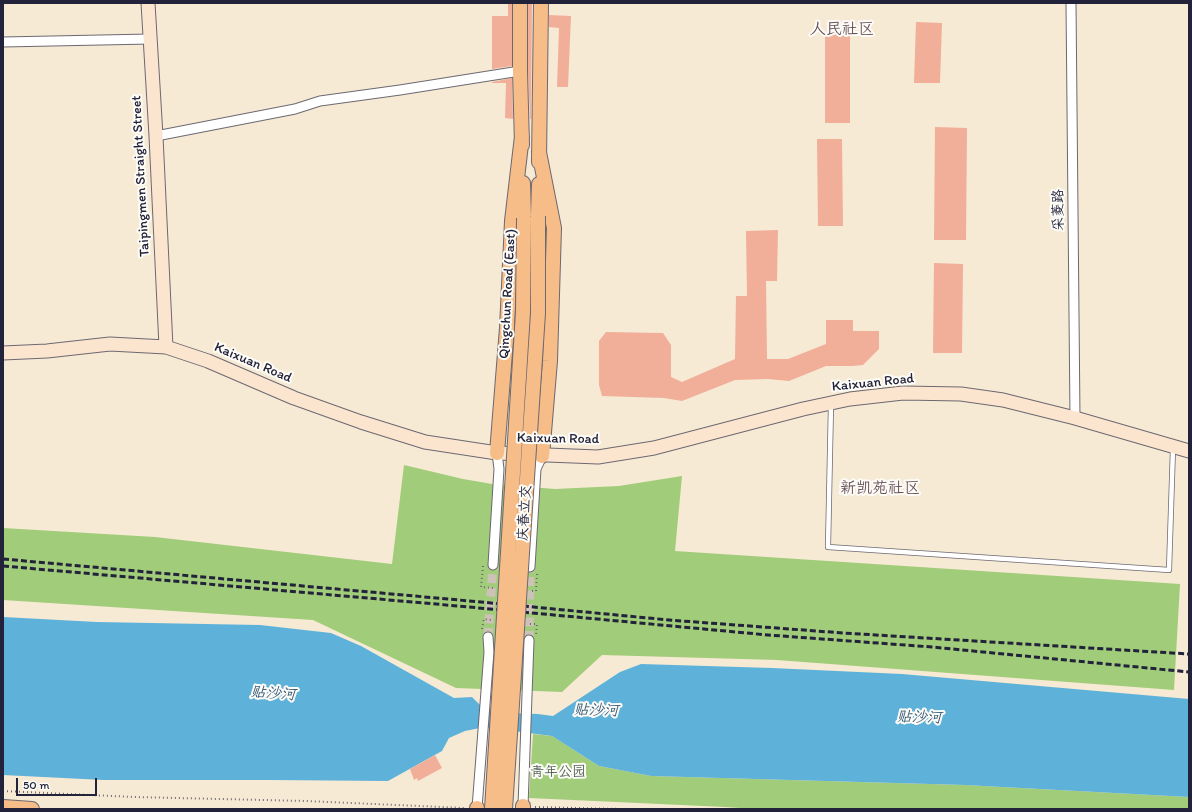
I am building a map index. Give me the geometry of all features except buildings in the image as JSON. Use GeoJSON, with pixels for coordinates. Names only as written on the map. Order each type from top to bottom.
{"type":"FeatureCollection","features":[{"type":"Feature","properties":{"kind":"main road","name":"Taipingmen Straight Street"},"geometry":{"type":"LineString","coordinates":[[148,3],[166,347]]}},
{"type":"Feature","properties":{"kind":"main road","name":"Qingchun Road (East)"},"geometry":{"type":"LineString","coordinates":[[520,3],[522,136],[531,217]]}},
{"type":"Feature","properties":{"kind":"main road"},"geometry":{"type":"LineString","coordinates":[[531,217],[539,152],[541,3]]}},
{"type":"Feature","properties":{"kind":"main road","name":"Qingchun Road (East)"},"geometry":{"type":"LineString","coordinates":[[498,453],[507,328],[512,221],[522,136]]}},
{"type":"Feature","properties":{"kind":"main road"},"geometry":{"type":"LineString","coordinates":[[539,152],[554,228],[550,361],[542,456]]}},
{"type":"Feature","properties":{"kind":"main road","name":"庆春立交"},"geometry":{"type":"LineString","coordinates":[[492,809],[523,312],[531,217]]}},
{"type":"Feature","properties":{"kind":"main road","name":"庆春立交"},"geometry":{"type":"LineString","coordinates":[[505,809],[538,313],[531,217]]}},
{"type":"Feature","properties":{"kind":"main road","name":"Kaixuan Road"},"geometry":{"type":"LineString","coordinates":[[3,352],[47,351],[110,344],[166,347],[208,361],[294,398],[361,422],[425,442],[498,453],[598,458],[654,448],[831,403],[850,399],[904,393],[961,394],[1004,400],[1075,418],[1189,451]]}},
{"type":"Feature","properties":{"kind":"main road"},"geometry":{"type":"LineString","coordinates":[[3,807],[32,809]]}},
{"type":"Feature","properties":{"kind":"street","name":"采菱路"},"geometry":{"type":"LineString","coordinates":[[1071,3],[1075,418]]}},
{"type":"Feature","properties":{"kind":"street"},"geometry":{"type":"LineString","coordinates":[[3,42],[150,39]]}},
{"type":"Feature","properties":{"kind":"street"},"geometry":{"type":"LineString","coordinates":[[156,136],[295,109],[320,101],[520,71]]}},
{"type":"Feature","properties":{"kind":"street"},"geometry":{"type":"LineString","coordinates":[[493,565],[499,469],[498,453]]}},
{"type":"Feature","properties":{"kind":"street"},"geometry":{"type":"LineString","coordinates":[[530,567],[536,469],[542,456]]}},
{"type":"Feature","properties":{"kind":"street"},"geometry":{"type":"LineString","coordinates":[[477,809],[489,652],[488,637]]}},
{"type":"Feature","properties":{"kind":"street"},"geometry":{"type":"LineString","coordinates":[[523,808],[529,640]]}},
{"type":"Feature","properties":{"kind":"lane"},"geometry":{"type":"LineString","coordinates":[[831,403],[828,547],[1169,570],[1173,447]]}},
{"type":"Feature","properties":{"kind":"path"},"geometry":{"type":"LineString","coordinates":[[3,791],[134,797],[306,801],[477,809]]}},
{"type":"Feature","properties":{"kind":"path"},"geometry":{"type":"LineString","coordinates":[[523,808],[622,809]]}},
{"type":"Feature","properties":{"kind":"green space"},"geometry":{"type":"Polygon","coordinates":[[[404,465],[463,479],[492,484],[555,489],[619,486],[682,476],[675,551],[1180,584],[1174,690],[777,660],[602,655],[562,692],[456,688],[313,620],[3,600],[3,528],[155,537],[392,564],[404,465]]]}},
{"type":"Feature","properties":{"kind":"green space","name":"青年公园"},"geometry":{"type":"Polygon","coordinates":[[[533,734],[552,736],[599,766],[651,776],[965,785],[1189,797],[1189,809],[756,809],[529,798],[533,734]]]}},
{"type":"Feature","properties":{"kind":"water","name":"贴沙河"},"geometry":{"type":"Polygon","coordinates":[[[3,617],[97,622],[260,625],[331,633],[361,646],[454,698],[472,697],[480,705],[481,712],[553,716],[620,672],[641,664],[902,674],[1189,699],[1189,797],[965,785],[651,776],[599,766],[552,736],[490,728],[465,731],[449,738],[442,751],[388,781],[103,780],[3,775],[3,617]]]}},
{"type":"Feature","properties":{"kind":"tunnel"},"geometry":{"type":"LineString","coordinates":[[488,637],[493,565]]}},
{"type":"Feature","properties":{"kind":"tunnel"},"geometry":{"type":"LineString","coordinates":[[529,640],[530,567]]}},
{"type":"Feature","properties":{"kind":"railway"},"geometry":{"type":"LineString","coordinates":[[3,559],[669,620],[843,633],[1189,654]]}},
{"type":"Feature","properties":{"kind":"railway"},"geometry":{"type":"LineString","coordinates":[[3,566],[768,635],[932,647],[1189,672]]}},
{"type":"Feature","properties":{"kind":"district","name":"人民社区"},"geometry":{"type":"Point","coordinates":[842,30]}},
{"type":"Feature","properties":{"kind":"district","name":"新凯苑社区"},"geometry":{"type":"Point","coordinates":[880,489]}}]}
